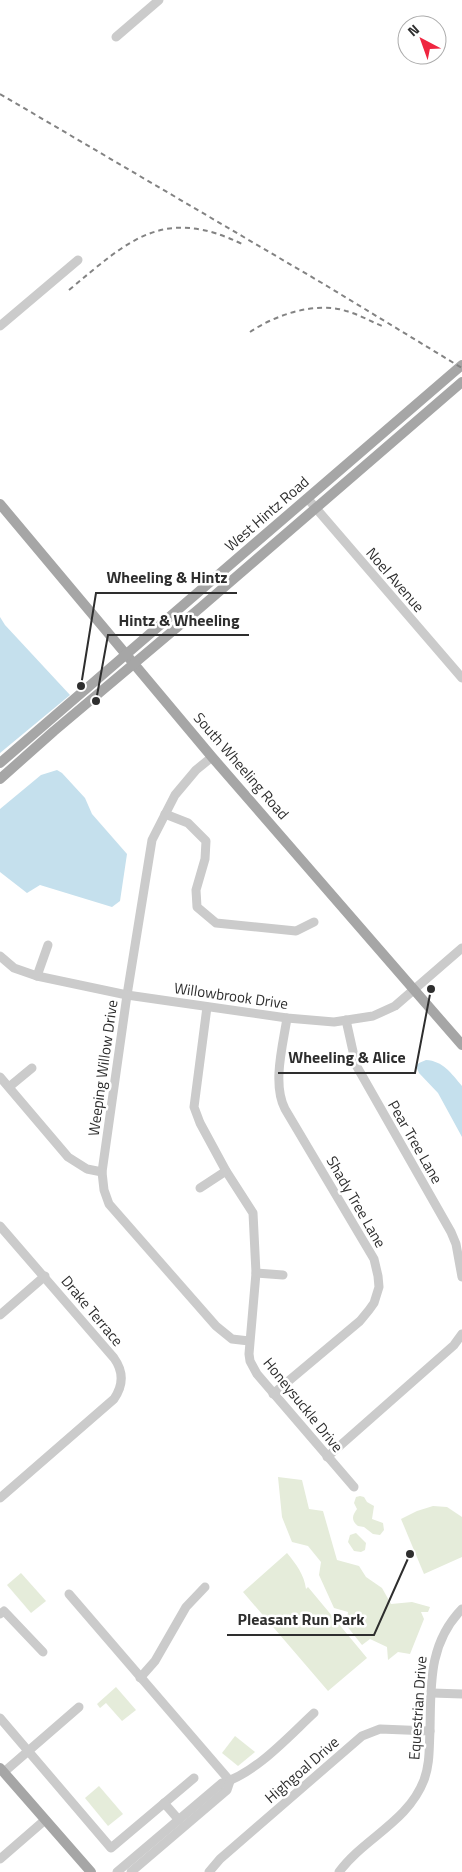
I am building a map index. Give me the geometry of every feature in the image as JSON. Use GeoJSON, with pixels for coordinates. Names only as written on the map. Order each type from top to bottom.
{"type":"FeatureCollection","features":[{"type":"Feature","properties":{"kind":"main road","name":"West Hintz Road"},"geometry":{"type":"LineString","coordinates":[[0,763],[462,365]]}},
{"type":"Feature","properties":{"kind":"main road","name":"West Hintz Road"},"geometry":{"type":"LineString","coordinates":[[0,779],[462,382]]}},
{"type":"Feature","properties":{"kind":"main road","name":"South Wheeling Road"},"geometry":{"type":"LineString","coordinates":[[0,504],[212,757],[462,1045]]}},
{"type":"Feature","properties":{"kind":"main road"},"geometry":{"type":"LineString","coordinates":[[2,1770],[91,1872]]}},
{"type":"Feature","properties":{"kind":"street"},"geometry":{"type":"LineString","coordinates":[[116,37],[159,0]]}},
{"type":"Feature","properties":{"kind":"street"},"geometry":{"type":"LineString","coordinates":[[0,326],[78,260]]}},
{"type":"Feature","properties":{"kind":"street","name":"Noel Avenue"},"geometry":{"type":"LineString","coordinates":[[308,499],[462,678]]}},
{"type":"Feature","properties":{"kind":"street","name":"Weeping Willow Drive"},"geometry":{"type":"LineString","coordinates":[[212,757],[196,770],[175,795],[152,840],[127,995],[102,1172],[104,1190],[109,1204],[216,1326],[232,1340],[249,1341]]}},
{"type":"Feature","properties":{"kind":"street"},"geometry":{"type":"LineString","coordinates":[[165,814],[188,824],[206,842],[205,859],[196,890],[198,907],[216,923],[296,931],[314,922]]}},
{"type":"Feature","properties":{"kind":"street"},"geometry":{"type":"LineString","coordinates":[[37,976],[48,945]]}},
{"type":"Feature","properties":{"kind":"street","name":"Willowbrook Drive"},"geometry":{"type":"LineString","coordinates":[[0,956],[14,968],[37,976],[127,995],[325,1022],[373,1016],[395,1006],[462,948]]}},
{"type":"Feature","properties":{"kind":"street","name":"Honeysuckle Drive"},"geometry":{"type":"LineString","coordinates":[[207,1007],[194,1107],[200,1123],[226,1171],[253,1213],[256,1273],[249,1341],[250,1361],[253,1369],[273,1394],[354,1487]]}},
{"type":"Feature","properties":{"kind":"street","name":"Shady Tree Lane"},"geometry":{"type":"LineString","coordinates":[[273,1394],[360,1321],[374,1303],[378,1287],[378,1276],[374,1259],[280,1096],[278,1082],[287,1018]]}},
{"type":"Feature","properties":{"kind":"street","name":"Pear Tree Lane"},"geometry":{"type":"LineString","coordinates":[[346,1020],[356,1065],[451,1232],[456,1244],[462,1277]]}},
{"type":"Feature","properties":{"kind":"street"},"geometry":{"type":"LineString","coordinates":[[9,1087],[32,1068]]}},
{"type":"Feature","properties":{"kind":"street"},"geometry":{"type":"LineString","coordinates":[[0,1077],[68,1157],[87,1169],[102,1172]]}},
{"type":"Feature","properties":{"kind":"street"},"geometry":{"type":"LineString","coordinates":[[200,1188],[226,1171]]}},
{"type":"Feature","properties":{"kind":"street","name":"Drake Terrace"},"geometry":{"type":"LineString","coordinates":[[0,1226],[114,1358],[120,1369],[122,1382],[114,1399],[0,1498]]}},
{"type":"Feature","properties":{"kind":"street"},"geometry":{"type":"LineString","coordinates":[[256,1273],[283,1275]]}},
{"type":"Feature","properties":{"kind":"street"},"geometry":{"type":"LineString","coordinates":[[0,1315],[45,1276]]}},
{"type":"Feature","properties":{"kind":"street"},"geometry":{"type":"LineString","coordinates":[[327,1457],[454,1345],[462,1334]]}},
{"type":"Feature","properties":{"kind":"street"},"geometry":{"type":"LineString","coordinates":[[140,1678],[155,1661],[186,1607],[206,1587]]}},
{"type":"Feature","properties":{"kind":"street"},"geometry":{"type":"LineString","coordinates":[[69,1594],[230,1781]]}},
{"type":"Feature","properties":{"kind":"street","name":"Equestrian Drive"},"geometry":{"type":"LineString","coordinates":[[339,1872],[354,1856],[400,1817],[415,1798],[427,1770],[434,1666],[438,1646],[445,1630],[462,1609]]}},
{"type":"Feature","properties":{"kind":"street"},"geometry":{"type":"LineString","coordinates":[[0,1614],[4,1610],[42,1652]]}},
{"type":"Feature","properties":{"kind":"street"},"geometry":{"type":"LineString","coordinates":[[432,1693],[462,1694]]}},
{"type":"Feature","properties":{"kind":"street"},"geometry":{"type":"LineString","coordinates":[[2,1770],[29,1751],[79,1707]]}},
{"type":"Feature","properties":{"kind":"street"},"geometry":{"type":"LineString","coordinates":[[117,1872],[222,1783],[230,1781],[257,1763],[314,1713]]}},
{"type":"Feature","properties":{"kind":"street"},"geometry":{"type":"LineString","coordinates":[[0,1718],[111,1848],[194,1778]]}},
{"type":"Feature","properties":{"kind":"street","name":"Highgoal Drive"},"geometry":{"type":"LineString","coordinates":[[209,1872],[220,1859],[362,1736],[380,1729],[430,1732]]}},
{"type":"Feature","properties":{"kind":"street"},"geometry":{"type":"LineString","coordinates":[[131,1872],[227,1790],[230,1781]]}},
{"type":"Feature","properties":{"kind":"street"},"geometry":{"type":"LineString","coordinates":[[164,1803],[179,1820]]}},
{"type":"Feature","properties":{"kind":"street"},"geometry":{"type":"LineString","coordinates":[[0,1859],[45,1820]]}},
{"type":"Feature","properties":{"kind":"green space"},"geometry":{"type":"Polygon","coordinates":[[[278,1477],[302,1480],[309,1509],[323,1511],[337,1560],[359,1566],[366,1577],[382,1588],[391,1604],[412,1602],[430,1607],[428,1612],[421,1612],[424,1619],[410,1654],[398,1652],[388,1660],[387,1647],[370,1639],[362,1645],[346,1625],[348,1612],[334,1608],[319,1575],[321,1562],[308,1546],[292,1542],[282,1517],[278,1477]]]}},
{"type":"Feature","properties":{"kind":"green space"},"geometry":{"type":"Polygon","coordinates":[[[356,1497],[364,1497],[367,1502],[374,1506],[372,1519],[383,1523],[384,1530],[380,1535],[373,1534],[354,1522],[353,1516],[357,1509],[354,1503],[356,1497]]]}},
{"type":"Feature","properties":{"kind":"green space"},"geometry":{"type":"Polygon","coordinates":[[[433,1506],[447,1507],[462,1517],[462,1557],[424,1574],[401,1519],[433,1506]]]}},
{"type":"Feature","properties":{"kind":"green space"},"geometry":{"type":"Polygon","coordinates":[[[356,1533],[366,1543],[365,1550],[361,1552],[354,1551],[348,1542],[350,1535],[356,1533]]]}},
{"type":"Feature","properties":{"kind":"green space"},"geometry":{"type":"Polygon","coordinates":[[[287,1553],[301,1574],[306,1589],[308,1587],[367,1658],[328,1691],[243,1592],[287,1553]]]}},
{"type":"Feature","properties":{"kind":"green space"},"geometry":{"type":"Polygon","coordinates":[[[21,1573],[46,1601],[31,1613],[7,1585],[21,1573]]]}},
{"type":"Feature","properties":{"kind":"green space"},"geometry":{"type":"Polygon","coordinates":[[[116,1687],[136,1710],[122,1721],[106,1703],[100,1708],[97,1704],[116,1687]]]}},
{"type":"Feature","properties":{"kind":"green space"},"geometry":{"type":"Polygon","coordinates":[[[235,1736],[255,1752],[238,1766],[222,1753],[235,1736]]]}},
{"type":"Feature","properties":{"kind":"green space"},"geometry":{"type":"Polygon","coordinates":[[[99,1786],[123,1814],[108,1826],[85,1798],[99,1786]]]}},
{"type":"Feature","properties":{"kind":"water"},"geometry":{"type":"Polygon","coordinates":[[[0,617],[5,625],[70,695],[0,753],[0,617]]]}},
{"type":"Feature","properties":{"kind":"water"},"geometry":{"type":"Polygon","coordinates":[[[57,770],[85,798],[92,814],[127,854],[120,901],[112,907],[40,885],[27,893],[0,872],[0,809],[41,775],[57,770]]]}},
{"type":"Feature","properties":{"kind":"water"},"geometry":{"type":"Polygon","coordinates":[[[426,1060],[442,1065],[462,1086],[462,1137],[438,1093],[419,1073],[416,1066],[426,1060]]]}},
{"type":"Feature","properties":{"kind":"railway"},"geometry":{"type":"LineString","coordinates":[[0,94],[322,283],[462,368]]}},
{"type":"Feature","properties":{"kind":"railway"},"geometry":{"type":"LineString","coordinates":[[69,290],[110,256],[130,243],[149,234],[169,228],[191,228],[216,233],[244,245]]}},
{"type":"Feature","properties":{"kind":"railway"},"geometry":{"type":"LineString","coordinates":[[250,332],[283,315],[296,311],[322,308],[334,308],[351,312],[382,326]]}},
{"type":"Feature","properties":{"kind":"place","name":"Wheeling & Hintz"},"geometry":{"type":"Point","coordinates":[81,686]}},
{"type":"Feature","properties":{"kind":"place","name":"Hintz & Wheeling"},"geometry":{"type":"Point","coordinates":[96,701]}},
{"type":"Feature","properties":{"kind":"place","name":"Wheeling & Alice"},"geometry":{"type":"Point","coordinates":[431,989]}},
{"type":"Feature","properties":{"kind":"place","name":"Pleasant Run Park"},"geometry":{"type":"Point","coordinates":[410,1554]}}]}
